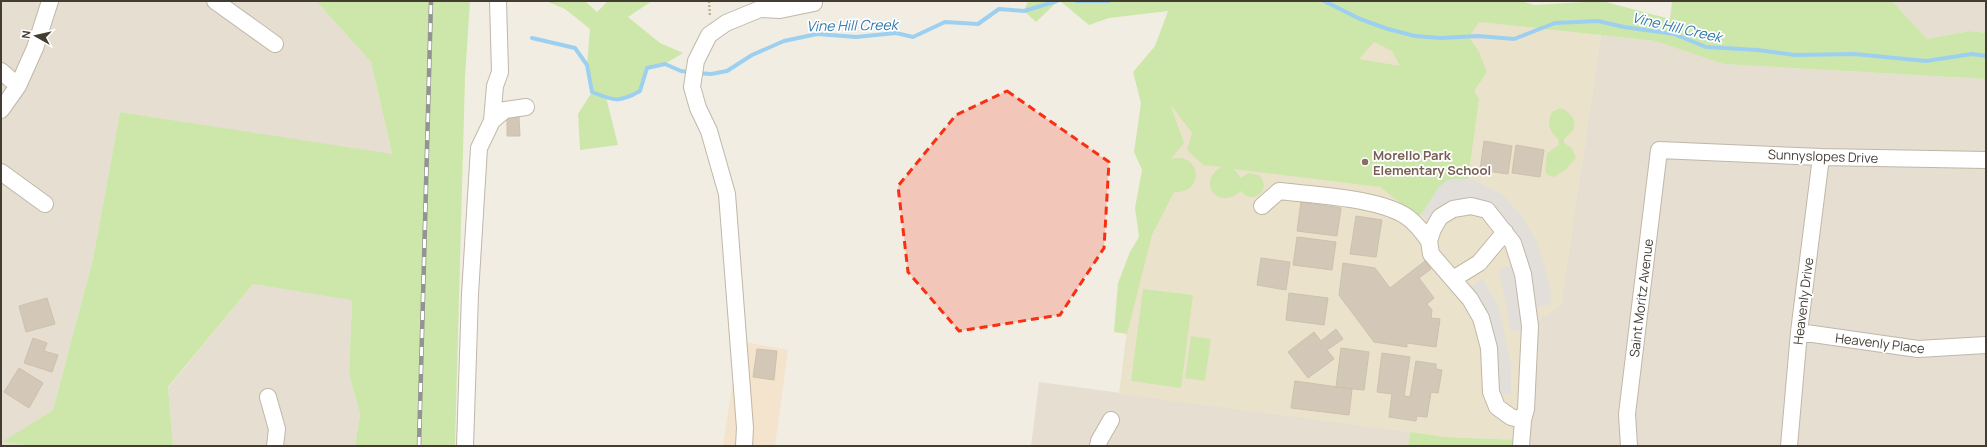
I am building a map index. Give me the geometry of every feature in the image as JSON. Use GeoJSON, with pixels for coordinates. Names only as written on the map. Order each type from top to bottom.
{"type":"FeatureCollection","features":[{"type":"Feature","properties":{"kind":"street"},"geometry":{"type":"LineString","coordinates":[[1,110],[18,86],[35,48],[50,1]]}},
{"type":"Feature","properties":{"kind":"street"},"geometry":{"type":"LineString","coordinates":[[215,1],[275,44]]}},
{"type":"Feature","properties":{"kind":"street"},"geometry":{"type":"LineString","coordinates":[[492,122],[494,86],[500,72],[498,1]]}},
{"type":"Feature","properties":{"kind":"street"},"geometry":{"type":"LineString","coordinates":[[744,446],[744,420],[728,194],[709,131],[698,108],[692,87],[696,61],[709,35],[726,23],[760,9],[780,10],[814,3]]}},
{"type":"Feature","properties":{"kind":"street"},"geometry":{"type":"LineString","coordinates":[[1,71],[18,86]]}},
{"type":"Feature","properties":{"kind":"street"},"geometry":{"type":"LineString","coordinates":[[465,446],[470,294],[479,148],[492,122],[505,110],[526,107]]}},
{"type":"Feature","properties":{"kind":"street","name":"Sunnyslopes Drive"},"geometry":{"type":"LineString","coordinates":[[1659,150],[1821,157],[1986,160]]}},
{"type":"Feature","properties":{"kind":"street","name":"Saint Moritz Avenue"},"geometry":{"type":"LineString","coordinates":[[1628,446],[1627,414],[1659,150]]}},
{"type":"Feature","properties":{"kind":"street","name":"Heavenly Drive"},"geometry":{"type":"LineString","coordinates":[[1789,446],[1799,332],[1821,157]]}},
{"type":"Feature","properties":{"kind":"street"},"geometry":{"type":"LineString","coordinates":[[1,172],[45,204]]}},
{"type":"Feature","properties":{"kind":"street"},"geometry":{"type":"LineString","coordinates":[[1262,206],[1280,191],[1326,196],[1386,206],[1411,220],[1430,241]]}},
{"type":"Feature","properties":{"kind":"street"},"geometry":{"type":"LineString","coordinates":[[1520,446],[1522,420],[1526,409],[1530,326],[1523,274],[1513,243],[1506,232],[1487,210],[1471,206],[1453,209],[1440,217],[1433,228],[1430,241],[1431,254],[1470,299],[1481,318],[1489,348],[1491,392],[1497,407],[1511,417],[1522,420]]}},
{"type":"Feature","properties":{"kind":"street"},"geometry":{"type":"LineString","coordinates":[[1453,279],[1479,263],[1506,232]]}},
{"type":"Feature","properties":{"kind":"street","name":"Heavenly Place"},"geometry":{"type":"LineString","coordinates":[[1799,332],[1918,349],[1986,345]]}},
{"type":"Feature","properties":{"kind":"street"},"geometry":{"type":"LineString","coordinates":[[268,396],[277,429],[275,446]]}},
{"type":"Feature","properties":{"kind":"street"},"geometry":{"type":"LineString","coordinates":[[1098,446],[1099,441],[1111,420]]}},
{"type":"Feature","properties":{"kind":"highlighted area"},"geometry":{"type":"Polygon","coordinates":[[[1007,91],[1109,162],[1104,248],[1060,315],[959,331],[908,272],[898,186],[956,115],[1007,91]]]}},
{"type":"Feature","properties":{"kind":"shaded area"},"geometry":{"type":"Polygon","coordinates":[[[1,1],[316,1],[371,62],[392,155],[120,112],[93,259],[53,410],[3,442],[31,446],[1,446],[1,1]]]}},
{"type":"Feature","properties":{"kind":"shaded area","name":"Morello Park Elementary School"},"geometry":{"type":"Polygon","coordinates":[[[1290,1],[1601,35],[1561,305],[1530,326],[1521,440],[1446,437],[1119,394],[1157,86],[1290,1]]]}},
{"type":"Feature","properties":{"kind":"shaded area"},"geometry":{"type":"Polygon","coordinates":[[[1892,1],[1986,1],[1986,33],[1970,31],[1927,39],[1892,1]]]}},
{"type":"Feature","properties":{"kind":"shaded area"},"geometry":{"type":"Polygon","coordinates":[[[1601,35],[1655,41],[1723,64],[1986,79],[1986,446],[1521,446],[1530,326],[1561,305],[1601,35]]]}},
{"type":"Feature","properties":{"kind":"shaded area"},"geometry":{"type":"Polygon","coordinates":[[[1453,179],[1468,179],[1476,181],[1503,195],[1522,217],[1537,242],[1550,287],[1551,304],[1528,309],[1530,332],[1511,331],[1499,269],[1519,263],[1513,243],[1471,206],[1436,224],[1421,215],[1438,188],[1446,181],[1453,179]]]}},
{"type":"Feature","properties":{"kind":"shaded area"},"geometry":{"type":"Polygon","coordinates":[[[1482,278],[1498,305],[1511,364],[1511,394],[1491,392],[1489,348],[1465,292],[1482,278]]]}},
{"type":"Feature","properties":{"kind":"shaded area"},"geometry":{"type":"Polygon","coordinates":[[[253,284],[352,299],[349,374],[360,414],[355,446],[173,446],[168,388],[253,284]]]}},
{"type":"Feature","properties":{"kind":"shaded area"},"geometry":{"type":"Polygon","coordinates":[[[739,341],[788,350],[775,446],[723,446],[739,341]]]}},
{"type":"Feature","properties":{"kind":"shaded area"},"geometry":{"type":"Polygon","coordinates":[[[1039,382],[1410,432],[1408,446],[1031,446],[1039,382]]]}},
{"type":"Feature","properties":{"kind":"green space"},"geometry":{"type":"Polygon","coordinates":[[[316,1],[470,1],[465,78],[455,446],[355,446],[360,414],[349,374],[352,300],[253,284],[168,387],[173,446],[31,446],[2,442],[53,410],[93,259],[120,112],[392,154],[371,62],[316,1]]]}},
{"type":"Feature","properties":{"kind":"green space"},"geometry":{"type":"Polygon","coordinates":[[[546,1],[585,1],[597,12],[608,1],[652,1],[628,17],[660,43],[683,53],[665,64],[647,68],[640,91],[624,100],[606,97],[618,145],[580,150],[578,114],[592,92],[587,65],[590,29],[565,9],[546,1]]]}},
{"type":"Feature","properties":{"kind":"green space"},"geometry":{"type":"Polygon","coordinates":[[[1028,1],[1058,1],[1036,22],[1024,11],[1028,1]]]}},
{"type":"Feature","properties":{"kind":"green space"},"geometry":{"type":"Polygon","coordinates":[[[1060,1],[1522,1],[1534,5],[1602,1],[1670,19],[1672,1],[1892,1],[1927,39],[1970,31],[1986,33],[1986,79],[1723,64],[1655,41],[1479,22],[1469,37],[1479,52],[1487,72],[1474,91],[1479,99],[1468,179],[1453,179],[1430,202],[1421,215],[1416,215],[1380,187],[1234,169],[1241,178],[1248,173],[1259,175],[1263,180],[1263,190],[1260,194],[1251,197],[1241,191],[1232,197],[1224,198],[1217,196],[1212,191],[1210,185],[1211,178],[1215,172],[1222,167],[1203,165],[1187,150],[1192,133],[1170,104],[1184,143],[1171,159],[1181,158],[1189,161],[1194,166],[1196,173],[1195,180],[1191,187],[1184,191],[1174,192],[1152,235],[1127,334],[1114,332],[1118,283],[1130,252],[1139,237],[1135,208],[1142,170],[1134,152],[1141,103],[1133,72],[1155,46],[1168,11],[1109,18],[1089,25],[1060,1]],[[1374,42],[1359,59],[1400,66],[1392,51],[1374,42]]]}},
{"type":"Feature","properties":{"kind":"green space"},"geometry":{"type":"Polygon","coordinates":[[[1561,108],[1567,111],[1574,119],[1573,130],[1564,139],[1564,143],[1572,148],[1576,158],[1565,170],[1554,177],[1545,172],[1547,153],[1559,145],[1558,139],[1551,130],[1549,120],[1552,112],[1561,108]]]}},
{"type":"Feature","properties":{"kind":"green space"},"geometry":{"type":"Polygon","coordinates":[[[1143,289],[1193,295],[1181,388],[1131,381],[1143,289]]]}},
{"type":"Feature","properties":{"kind":"green space"},"geometry":{"type":"Polygon","coordinates":[[[1191,336],[1211,339],[1205,381],[1185,378],[1191,336]]]}},
{"type":"Feature","properties":{"kind":"green space"},"geometry":{"type":"Polygon","coordinates":[[[1410,432],[1446,437],[1521,440],[1521,446],[1408,446],[1410,432]]]}},
{"type":"Feature","properties":{"kind":"building"},"geometry":{"type":"Polygon","coordinates":[[[519,117],[520,136],[507,136],[507,118],[519,117]]]}},
{"type":"Feature","properties":{"kind":"building"},"geometry":{"type":"Polygon","coordinates":[[[1484,141],[1512,146],[1508,174],[1480,170],[1484,141]]]}},
{"type":"Feature","properties":{"kind":"building"},"geometry":{"type":"Polygon","coordinates":[[[1516,145],[1544,150],[1540,177],[1512,173],[1516,145]]]}},
{"type":"Feature","properties":{"kind":"building"},"geometry":{"type":"Polygon","coordinates":[[[1301,202],[1341,208],[1337,236],[1297,231],[1301,202]]]}},
{"type":"Feature","properties":{"kind":"building"},"geometry":{"type":"Polygon","coordinates":[[[1356,216],[1382,220],[1376,257],[1350,254],[1356,216]]]}},
{"type":"Feature","properties":{"kind":"building"},"geometry":{"type":"Polygon","coordinates":[[[1297,237],[1336,242],[1332,270],[1293,265],[1297,237]]]}},
{"type":"Feature","properties":{"kind":"building"},"geometry":{"type":"Polygon","coordinates":[[[1261,258],[1290,262],[1286,290],[1257,285],[1261,258]]]}},
{"type":"Feature","properties":{"kind":"building"},"geometry":{"type":"Polygon","coordinates":[[[1425,261],[1431,269],[1419,278],[1434,298],[1427,304],[1432,310],[1431,318],[1440,319],[1436,347],[1407,343],[1407,347],[1374,342],[1339,295],[1343,263],[1375,268],[1390,288],[1425,261]]]}},
{"type":"Feature","properties":{"kind":"building"},"geometry":{"type":"Polygon","coordinates":[[[1289,293],[1328,298],[1324,325],[1286,320],[1289,293]]]}},
{"type":"Feature","properties":{"kind":"building"},"geometry":{"type":"Polygon","coordinates":[[[47,298],[55,324],[26,332],[19,306],[47,298]]]}},
{"type":"Feature","properties":{"kind":"building"},"geometry":{"type":"Polygon","coordinates":[[[1336,329],[1343,339],[1327,350],[1334,359],[1308,378],[1288,352],[1314,332],[1321,341],[1336,329]]]}},
{"type":"Feature","properties":{"kind":"building"},"geometry":{"type":"Polygon","coordinates":[[[33,338],[47,343],[44,351],[58,355],[52,372],[24,363],[33,338]]]}},
{"type":"Feature","properties":{"kind":"building"},"geometry":{"type":"Polygon","coordinates":[[[1341,348],[1369,352],[1364,390],[1336,387],[1341,348]]]}},
{"type":"Feature","properties":{"kind":"building"},"geometry":{"type":"Polygon","coordinates":[[[757,349],[777,351],[774,380],[753,377],[757,349]]]}},
{"type":"Feature","properties":{"kind":"building"},"geometry":{"type":"Polygon","coordinates":[[[1382,353],[1410,357],[1404,396],[1410,397],[1416,361],[1436,364],[1436,369],[1442,370],[1438,393],[1431,392],[1427,417],[1417,416],[1416,421],[1389,417],[1392,394],[1377,392],[1382,353]]]}},
{"type":"Feature","properties":{"kind":"building"},"geometry":{"type":"Polygon","coordinates":[[[19,368],[43,383],[29,408],[4,392],[19,368]]]}},
{"type":"Feature","properties":{"kind":"building"},"geometry":{"type":"Polygon","coordinates":[[[1295,381],[1352,389],[1349,415],[1291,408],[1295,381]]]}},
{"type":"Feature","properties":{"kind":"waterway","name":"Vine Hill Creek"},"geometry":{"type":"LineString","coordinates":[[697,73],[711,74],[727,71],[752,55],[784,41],[817,34],[856,37],[896,33],[913,37],[945,22],[978,24],[999,9],[1024,11],[1057,1]]}},
{"type":"Feature","properties":{"kind":"waterway","name":"Vine Hill Creek"},"geometry":{"type":"LineString","coordinates":[[1076,1],[1109,1]]}},
{"type":"Feature","properties":{"kind":"waterway","name":"Vine Hill Creek"},"geometry":{"type":"LineString","coordinates":[[1324,1],[1360,19],[1388,29],[1415,36],[1441,38],[1478,36],[1514,39],[1555,23],[1598,21],[1624,27],[1674,34],[1706,47],[1758,50],[1795,55],[1854,54],[1926,61],[1972,54],[1986,56]]}},
{"type":"Feature","properties":{"kind":"waterway","name":"Vine Hill Creek"},"geometry":{"type":"LineString","coordinates":[[532,38],[575,48],[587,65],[592,92],[611,99],[621,99],[640,91],[647,68],[665,64],[681,71],[690,72]]}},
{"type":"Feature","properties":{"kind":"railway"},"geometry":{"type":"LineString","coordinates":[[419,446],[431,1]]}},
{"type":"Feature","properties":{"kind":"place","name":"Morello Park Elementary School"},"geometry":{"type":"Point","coordinates":[1365,162]}}]}
